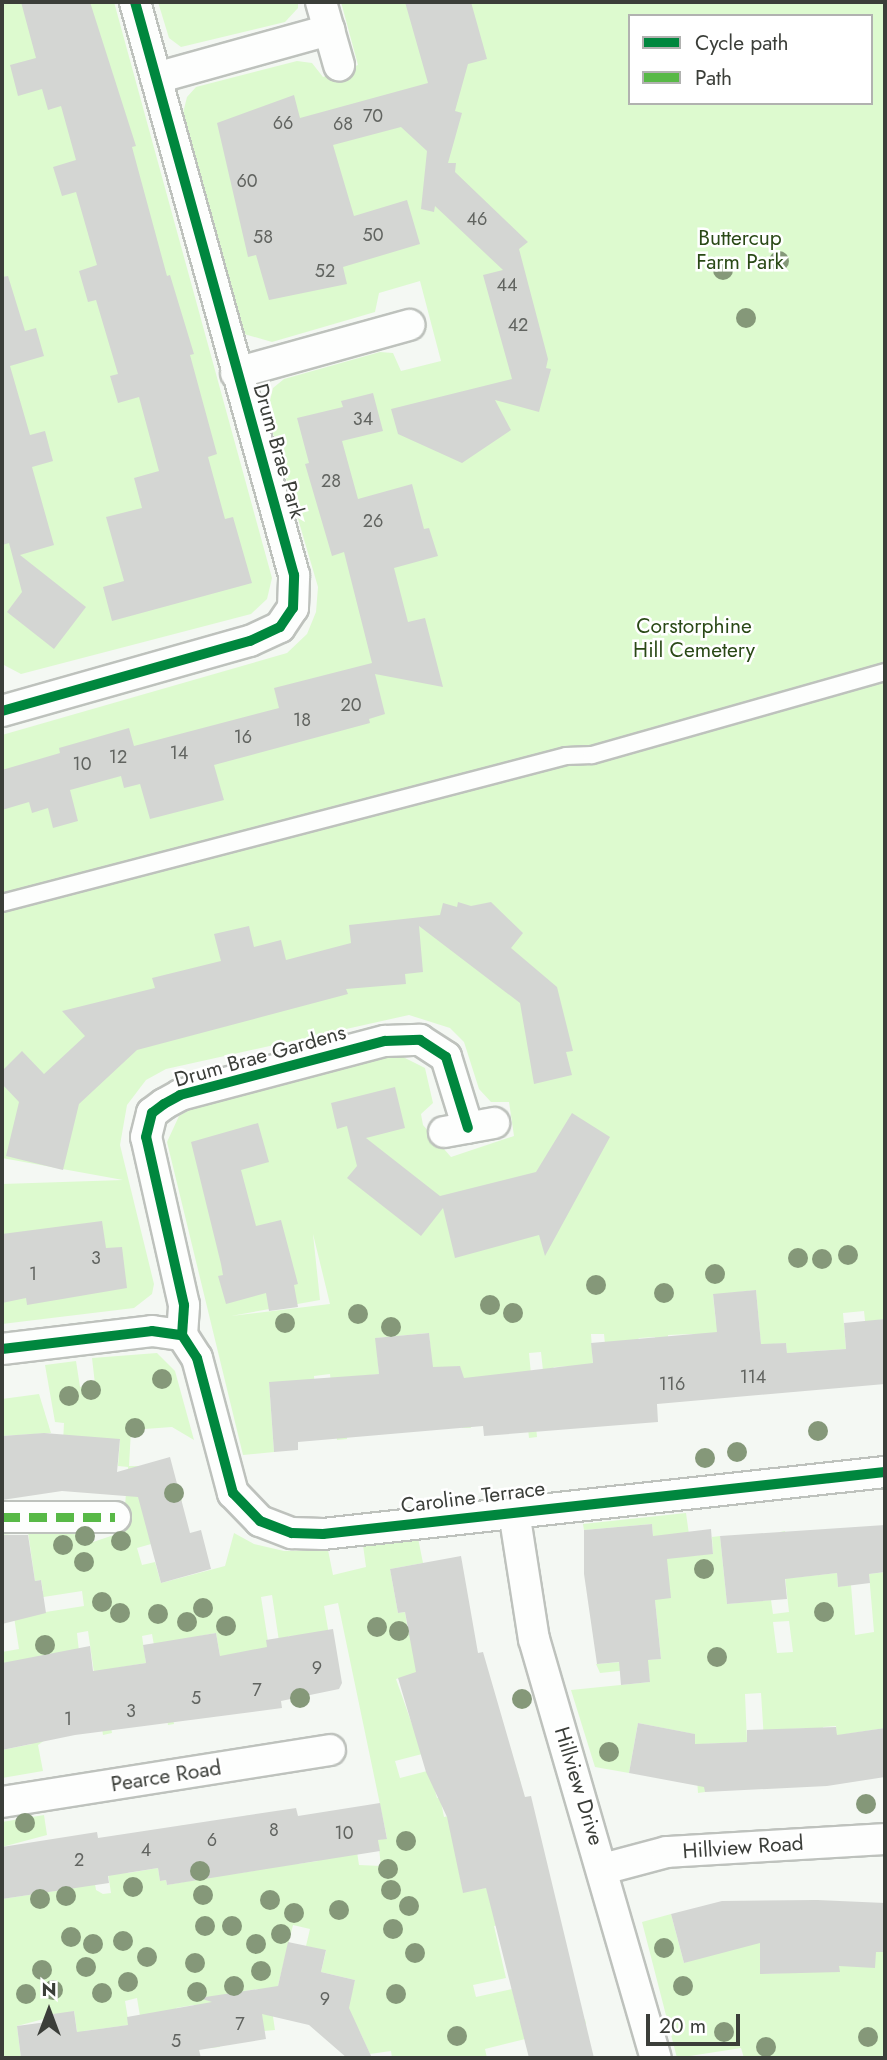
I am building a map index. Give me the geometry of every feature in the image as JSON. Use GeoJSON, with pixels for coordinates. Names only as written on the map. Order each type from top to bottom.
{"type":"FeatureCollection","features":[{"type":"Feature","properties":{"kind":"street","name":"Drum Brae Park"},"geometry":{"type":"LineString","coordinates":[[2,711],[250,641],[272,633],[287,619],[293,608],[294,575],[135,2]]}},
{"type":"Feature","properties":{"kind":"street"},"geometry":{"type":"LineString","coordinates":[[321,2],[339,65]]}},
{"type":"Feature","properties":{"kind":"street"},"geometry":{"type":"LineString","coordinates":[[156,78],[329,30]]}},
{"type":"Feature","properties":{"kind":"street","name":"Drum Brae Park"},"geometry":{"type":"LineString","coordinates":[[236,373],[410,327]]}},
{"type":"Feature","properties":{"kind":"street","name":"Drum Brae Gardens"},"geometry":{"type":"LineString","coordinates":[[187,1340],[184,1305],[146,1137],[152,1114],[164,1104],[180,1096],[385,1041],[420,1040],[446,1057],[469,1128]]}},
{"type":"Feature","properties":{"kind":"street"},"geometry":{"type":"LineString","coordinates":[[2,1349],[152,1331],[187,1340]]}},
{"type":"Feature","properties":{"kind":"street","name":"Caroline Terrace"},"geometry":{"type":"LineString","coordinates":[[187,1340],[233,1493],[270,1527],[323,1534],[885,1472]]}},
{"type":"Feature","properties":{"kind":"street","name":"Hillview Drive"},"geometry":{"type":"LineString","coordinates":[[514,1511],[534,1639],[656,2058]]}},
{"type":"Feature","properties":{"kind":"street"},"geometry":{"type":"LineString","coordinates":[[2,1517],[115,1517]]}},
{"type":"Feature","properties":{"kind":"street","name":"Pearce Road"},"geometry":{"type":"LineString","coordinates":[[2,1802],[330,1750]]}},
{"type":"Feature","properties":{"kind":"street","name":"Hillview Road"},"geometry":{"type":"LineString","coordinates":[[603,1869],[667,1852],[885,1839]]}},
{"type":"Feature","properties":{"kind":"lane"},"geometry":{"type":"LineString","coordinates":[[2,903],[566,756],[592,755],[885,673]]}},
{"type":"Feature","properties":{"kind":"green space"},"geometry":{"type":"Polygon","coordinates":[[[2,2],[114,2],[272,578],[267,599],[251,614],[21,674],[2,664],[2,2]]]}},
{"type":"Feature","properties":{"kind":"green space"},"geometry":{"type":"Polygon","coordinates":[[[158,2],[298,2],[298,8],[285,22],[181,47],[169,38],[158,2]]]}},
{"type":"Feature","properties":{"kind":"green space"},"geometry":{"type":"Polygon","coordinates":[[[341,2],[885,2],[885,1319],[878,1320],[867,1340],[864,1311],[843,1313],[846,1349],[787,1353],[786,1343],[761,1345],[756,1290],[713,1295],[716,1323],[739,1322],[742,1353],[692,1334],[668,1335],[668,1345],[657,1346],[655,1337],[639,1338],[608,1376],[604,1334],[591,1334],[593,1365],[554,1367],[544,1380],[541,1352],[529,1353],[537,1437],[529,1438],[522,1372],[466,1381],[471,1428],[462,1428],[457,1366],[421,1380],[419,1354],[431,1353],[429,1333],[376,1338],[379,1374],[341,1378],[347,1439],[337,1440],[330,1374],[314,1376],[315,1391],[269,1382],[274,1452],[243,1455],[167,1142],[179,1116],[193,1108],[388,1057],[403,1057],[425,1068],[433,1103],[421,1114],[423,1125],[451,1157],[514,1136],[509,1102],[491,1102],[479,1089],[464,1042],[450,1028],[409,1015],[166,1069],[146,1080],[127,1105],[120,1145],[154,1284],[152,1294],[134,1308],[2,1324],[2,1184],[123,1180],[2,1158],[2,735],[287,653],[307,634],[316,612],[318,587],[267,413],[273,388],[284,379],[380,352],[393,353],[401,371],[441,361],[420,281],[379,293],[375,312],[272,342],[244,334],[183,113],[187,97],[196,87],[297,61],[312,63],[323,77],[358,65],[341,2]],[[313,1234],[320,1300],[231,1316],[330,1304],[313,1234]]]}},
{"type":"Feature","properties":{"kind":"green space"},"geometry":{"type":"Polygon","coordinates":[[[157,1353],[175,1371],[194,1440],[172,1427],[131,1430],[129,1466],[140,1466],[148,1491],[177,1483],[182,1502],[143,1512],[151,1544],[137,1548],[142,1565],[155,1562],[161,1583],[225,1566],[234,1533],[254,1544],[284,1551],[328,1550],[333,1575],[366,1567],[363,1545],[418,1538],[423,1563],[390,1569],[398,1613],[405,1612],[408,1630],[427,1627],[435,1668],[396,1679],[413,1727],[424,1724],[430,1743],[459,1735],[469,1767],[432,1779],[437,1798],[518,1773],[521,1784],[441,1802],[444,1817],[466,1812],[472,1840],[489,1836],[492,1848],[534,1839],[535,1843],[457,1861],[463,1892],[502,1885],[507,1907],[551,1898],[558,1912],[494,1926],[506,1978],[473,1985],[476,1997],[512,1989],[520,2022],[539,2018],[543,2029],[585,2019],[586,2024],[485,2049],[487,2058],[392,2058],[391,2051],[370,2054],[359,2030],[337,2047],[355,1980],[321,1972],[326,1951],[306,1946],[310,1929],[293,1925],[272,2010],[275,2030],[264,2031],[258,1989],[244,1991],[245,1998],[214,2003],[220,2047],[211,2048],[207,2022],[195,2024],[194,2005],[176,2008],[175,2018],[148,2022],[154,2058],[147,2058],[137,1998],[125,2001],[129,2025],[84,2031],[88,2058],[81,2058],[74,2011],[17,2026],[21,2058],[2,2058],[2,1899],[55,1891],[49,1846],[55,1845],[60,1882],[94,1878],[96,1890],[103,1894],[111,1893],[108,1873],[121,1871],[115,1836],[121,1835],[128,1873],[158,1868],[160,1881],[166,1880],[167,1885],[189,1881],[180,1826],[185,1825],[191,1863],[225,1858],[227,1870],[233,1874],[253,1871],[245,1816],[251,1815],[257,1853],[289,1848],[291,1860],[296,1859],[297,1864],[318,1861],[312,1818],[317,1817],[323,1856],[357,1852],[359,1865],[381,1866],[378,1840],[387,1838],[338,1603],[324,1606],[329,1635],[288,1636],[298,1691],[287,1694],[272,1595],[261,1597],[270,1654],[256,1656],[257,1668],[250,1669],[248,1658],[242,1652],[233,1654],[231,1671],[223,1673],[216,1633],[200,1636],[205,1670],[197,1671],[197,1677],[167,1681],[174,1724],[168,1725],[152,1634],[142,1636],[146,1663],[116,1668],[119,1689],[105,1692],[112,1733],[103,1735],[88,1631],[77,1633],[81,1670],[64,1674],[67,1691],[41,1696],[48,1738],[38,1745],[43,1771],[2,1778],[2,1750],[32,1744],[16,1666],[2,1668],[2,1652],[19,1649],[14,1617],[84,1606],[82,1591],[37,1598],[36,1593],[43,1591],[41,1580],[35,1581],[28,1532],[2,1535],[2,1530],[74,1527],[84,1545],[123,1532],[128,1467],[118,1466],[120,1440],[72,1436],[70,1462],[62,1462],[64,1423],[55,1422],[45,1365],[76,1361],[80,1387],[95,1384],[92,1358],[157,1353]],[[426,1753],[395,1761],[400,1778],[431,1770],[426,1753]]]}},
{"type":"Feature","properties":{"kind":"green space"},"geometry":{"type":"Polygon","coordinates":[[[39,1394],[51,1433],[2,1436],[2,1399],[39,1394]]]}},
{"type":"Feature","properties":{"kind":"green space"},"geometry":{"type":"Polygon","coordinates":[[[686,1513],[692,1556],[713,1553],[712,1537],[720,1536],[727,1604],[771,1600],[773,1614],[789,1612],[780,1532],[785,1531],[791,1578],[837,1573],[838,1587],[851,1585],[855,1635],[874,1632],[869,1574],[885,1572],[885,1728],[840,1735],[839,1784],[836,1726],[823,1727],[823,1738],[805,1728],[788,1729],[767,1788],[761,1693],[745,1694],[747,1742],[703,1744],[705,1792],[698,1793],[694,1734],[638,1723],[629,1773],[595,1767],[571,1690],[650,1682],[648,1668],[600,1673],[596,1664],[661,1659],[655,1600],[633,1603],[655,1559],[652,1524],[584,1530],[583,1524],[686,1513]],[[789,1621],[773,1622],[777,1653],[793,1652],[789,1621]]]}},
{"type":"Feature","properties":{"kind":"green space"},"geometry":{"type":"Polygon","coordinates":[[[44,1815],[47,1835],[2,1847],[2,1822],[44,1815]]]}},
{"type":"Feature","properties":{"kind":"green space"},"geometry":{"type":"Polygon","coordinates":[[[809,1900],[819,1900],[820,1929],[885,1952],[885,2058],[744,2058],[741,2048],[677,2058],[642,1922],[671,1914],[684,1963],[760,1933],[760,1974],[810,1972],[809,1900]]]}},
{"type":"Feature","properties":{"kind":"building"},"geometry":{"type":"Polygon","coordinates":[[[21,2],[90,2],[136,146],[132,147],[167,276],[170,275],[194,354],[190,355],[217,454],[208,457],[225,519],[233,517],[252,583],[112,621],[103,587],[124,581],[106,517],[142,508],[134,478],[159,471],[139,397],[118,403],[110,376],[118,374],[96,300],[88,302],[79,271],[97,265],[76,192],[62,196],[53,167],[76,160],[61,106],[48,110],[42,89],[18,96],[10,65],[36,58],[21,2]]]}},
{"type":"Feature","properties":{"kind":"building"},"geometry":{"type":"Polygon","coordinates":[[[405,2],[471,2],[487,59],[468,64],[455,111],[462,113],[448,163],[456,163],[455,172],[528,242],[519,249],[548,359],[546,368],[551,369],[539,412],[495,400],[511,430],[462,463],[398,434],[391,409],[512,379],[483,275],[503,270],[435,206],[434,212],[421,209],[427,151],[401,127],[333,145],[354,216],[407,200],[420,244],[343,267],[347,284],[269,300],[256,255],[248,257],[217,123],[294,95],[300,118],[428,83],[405,2]]]}},
{"type":"Feature","properties":{"kind":"building"},"geometry":{"type":"Polygon","coordinates":[[[8,276],[25,331],[36,328],[44,356],[10,366],[30,435],[45,431],[53,461],[32,467],[54,545],[20,555],[86,607],[54,649],[7,612],[22,592],[9,543],[2,545],[2,277],[8,276]]]}},
{"type":"Feature","properties":{"kind":"building"},"geometry":{"type":"Polygon","coordinates":[[[373,393],[383,431],[342,441],[358,499],[412,484],[424,529],[429,528],[438,556],[394,568],[408,622],[425,618],[443,687],[375,674],[385,714],[369,719],[370,723],[214,765],[224,800],[150,819],[140,784],[124,788],[121,776],[70,790],[78,821],[53,828],[48,808],[32,813],[29,802],[2,810],[2,770],[60,753],[59,748],[129,728],[134,746],[279,708],[274,688],[372,663],[344,552],[332,556],[305,464],[309,463],[297,418],[343,407],[341,401],[373,393]]]}},
{"type":"Feature","properties":{"kind":"building"},"geometry":{"type":"Polygon","coordinates":[[[458,902],[471,906],[491,902],[523,933],[511,948],[557,987],[573,1051],[566,1052],[572,1075],[534,1084],[520,1003],[419,926],[423,972],[405,974],[406,984],[346,989],[348,994],[137,1050],[79,1104],[63,1170],[6,1156],[19,1102],[2,1084],[2,1071],[22,1051],[44,1074],[85,1036],[62,1011],[155,988],[152,978],[221,961],[214,934],[249,926],[254,947],[281,940],[286,960],[351,943],[349,925],[440,915],[443,903],[457,907],[458,902]]]}},
{"type":"Feature","properties":{"kind":"building"},"geometry":{"type":"Polygon","coordinates":[[[395,1087],[405,1128],[366,1138],[440,1196],[536,1172],[572,1113],[610,1137],[545,1256],[539,1235],[455,1258],[443,1208],[421,1236],[347,1178],[357,1166],[347,1126],[337,1129],[331,1103],[395,1087]]]}},
{"type":"Feature","properties":{"kind":"building"},"geometry":{"type":"Polygon","coordinates":[[[258,1123],[269,1162],[241,1170],[256,1226],[281,1220],[298,1284],[294,1285],[298,1307],[269,1311],[266,1293],[226,1304],[218,1276],[223,1275],[221,1264],[191,1142],[258,1123]]]}},
{"type":"Feature","properties":{"kind":"building"},"geometry":{"type":"Polygon","coordinates":[[[102,1221],[106,1248],[122,1247],[127,1288],[27,1305],[26,1298],[2,1303],[2,1234],[102,1221]]]}},
{"type":"Feature","properties":{"kind":"building"},"geometry":{"type":"Polygon","coordinates":[[[756,1290],[761,1344],[786,1343],[787,1353],[846,1349],[844,1323],[885,1319],[885,1384],[657,1404],[658,1422],[484,1436],[483,1426],[298,1442],[298,1450],[274,1452],[269,1382],[379,1374],[375,1338],[429,1333],[433,1367],[460,1366],[464,1378],[593,1363],[591,1343],[717,1332],[713,1294],[756,1290]]]}},
{"type":"Feature","properties":{"kind":"building"},"geometry":{"type":"Polygon","coordinates":[[[44,1433],[120,1439],[117,1472],[170,1457],[190,1533],[201,1530],[211,1569],[161,1583],[138,1497],[62,1491],[2,1500],[2,1436],[44,1433]]]}},
{"type":"Feature","properties":{"kind":"building"},"geometry":{"type":"Polygon","coordinates":[[[652,1524],[653,1536],[711,1529],[713,1554],[667,1559],[671,1598],[655,1600],[661,1659],[648,1660],[650,1682],[621,1685],[619,1662],[597,1664],[584,1574],[584,1530],[652,1524]]]}},
{"type":"Feature","properties":{"kind":"building"},"geometry":{"type":"Polygon","coordinates":[[[885,1525],[885,1572],[869,1574],[870,1583],[838,1587],[837,1573],[785,1579],[787,1599],[727,1604],[720,1536],[885,1525]]]}},
{"type":"Feature","properties":{"kind":"building"},"geometry":{"type":"Polygon","coordinates":[[[2,1535],[28,1535],[35,1581],[41,1580],[46,1613],[2,1624],[2,1535]]]}},
{"type":"Feature","properties":{"kind":"building"},"geometry":{"type":"Polygon","coordinates":[[[461,1556],[478,1653],[483,1652],[525,1797],[531,1796],[594,2058],[529,2058],[486,1888],[463,1893],[447,1817],[426,1772],[398,1678],[416,1672],[405,1612],[398,1613],[390,1569],[461,1556]]]}},
{"type":"Feature","properties":{"kind":"building"},"geometry":{"type":"Polygon","coordinates":[[[333,1629],[342,1683],[339,1689],[281,1701],[282,1708],[75,1735],[2,1750],[2,1663],[90,1646],[93,1671],[146,1663],[143,1645],[216,1633],[220,1656],[267,1647],[266,1640],[333,1629]]]}},
{"type":"Feature","properties":{"kind":"building"},"geometry":{"type":"Polygon","coordinates":[[[638,1723],[695,1734],[695,1744],[747,1742],[747,1730],[836,1727],[837,1735],[885,1728],[885,1777],[827,1786],[705,1792],[704,1787],[629,1773],[638,1723]]]}},
{"type":"Feature","properties":{"kind":"building"},"geometry":{"type":"Polygon","coordinates":[[[380,1803],[387,1839],[378,1840],[380,1851],[167,1885],[166,1880],[160,1881],[158,1868],[108,1876],[109,1883],[2,1899],[2,1847],[97,1832],[98,1838],[296,1808],[298,1816],[380,1803]]]}},
{"type":"Feature","properties":{"kind":"building"},"geometry":{"type":"Polygon","coordinates":[[[817,1900],[885,1903],[885,1952],[876,1952],[875,1968],[839,1966],[840,1972],[760,1974],[760,1943],[684,1963],[671,1914],[722,1901],[817,1900]]]}},
{"type":"Feature","properties":{"kind":"building"},"geometry":{"type":"Polygon","coordinates":[[[288,1942],[326,1950],[321,1972],[355,1980],[349,2008],[372,2058],[347,2058],[309,2025],[262,2014],[266,2039],[199,2050],[201,2058],[21,2058],[17,2026],[47,2022],[46,2015],[74,2011],[77,2032],[128,2025],[127,2017],[212,2002],[199,1998],[278,1986],[288,1942]]]}},
{"type":"Feature","properties":{"kind":"marked path"},"geometry":{"type":"LineString","coordinates":[[2,1517],[115,1517]]}},
{"type":"Feature","properties":{"kind":"cycle path"},"geometry":{"type":"LineString","coordinates":[[2,711],[250,641],[280,627],[293,608],[294,575],[135,2]]}},
{"type":"Feature","properties":{"kind":"cycle path"},"geometry":{"type":"LineString","coordinates":[[182,1335],[184,1305],[146,1137],[152,1113],[164,1104],[180,1095],[385,1041],[420,1040],[446,1057],[468,1128]]}},
{"type":"Feature","properties":{"kind":"cycle path"},"geometry":{"type":"LineString","coordinates":[[2,1349],[152,1331],[182,1335],[197,1358],[233,1493],[260,1521],[292,1533],[323,1534],[885,1472]]}},
{"type":"Feature","properties":{"kind":"park label","name":"Buttercup Farm Park"},"geometry":{"type":"Point","coordinates":[740,250]}},
{"type":"Feature","properties":{"kind":"park label","name":"Corstorphine Hill Cemetery"},"geometry":{"type":"Point","coordinates":[694,638]}}]}
